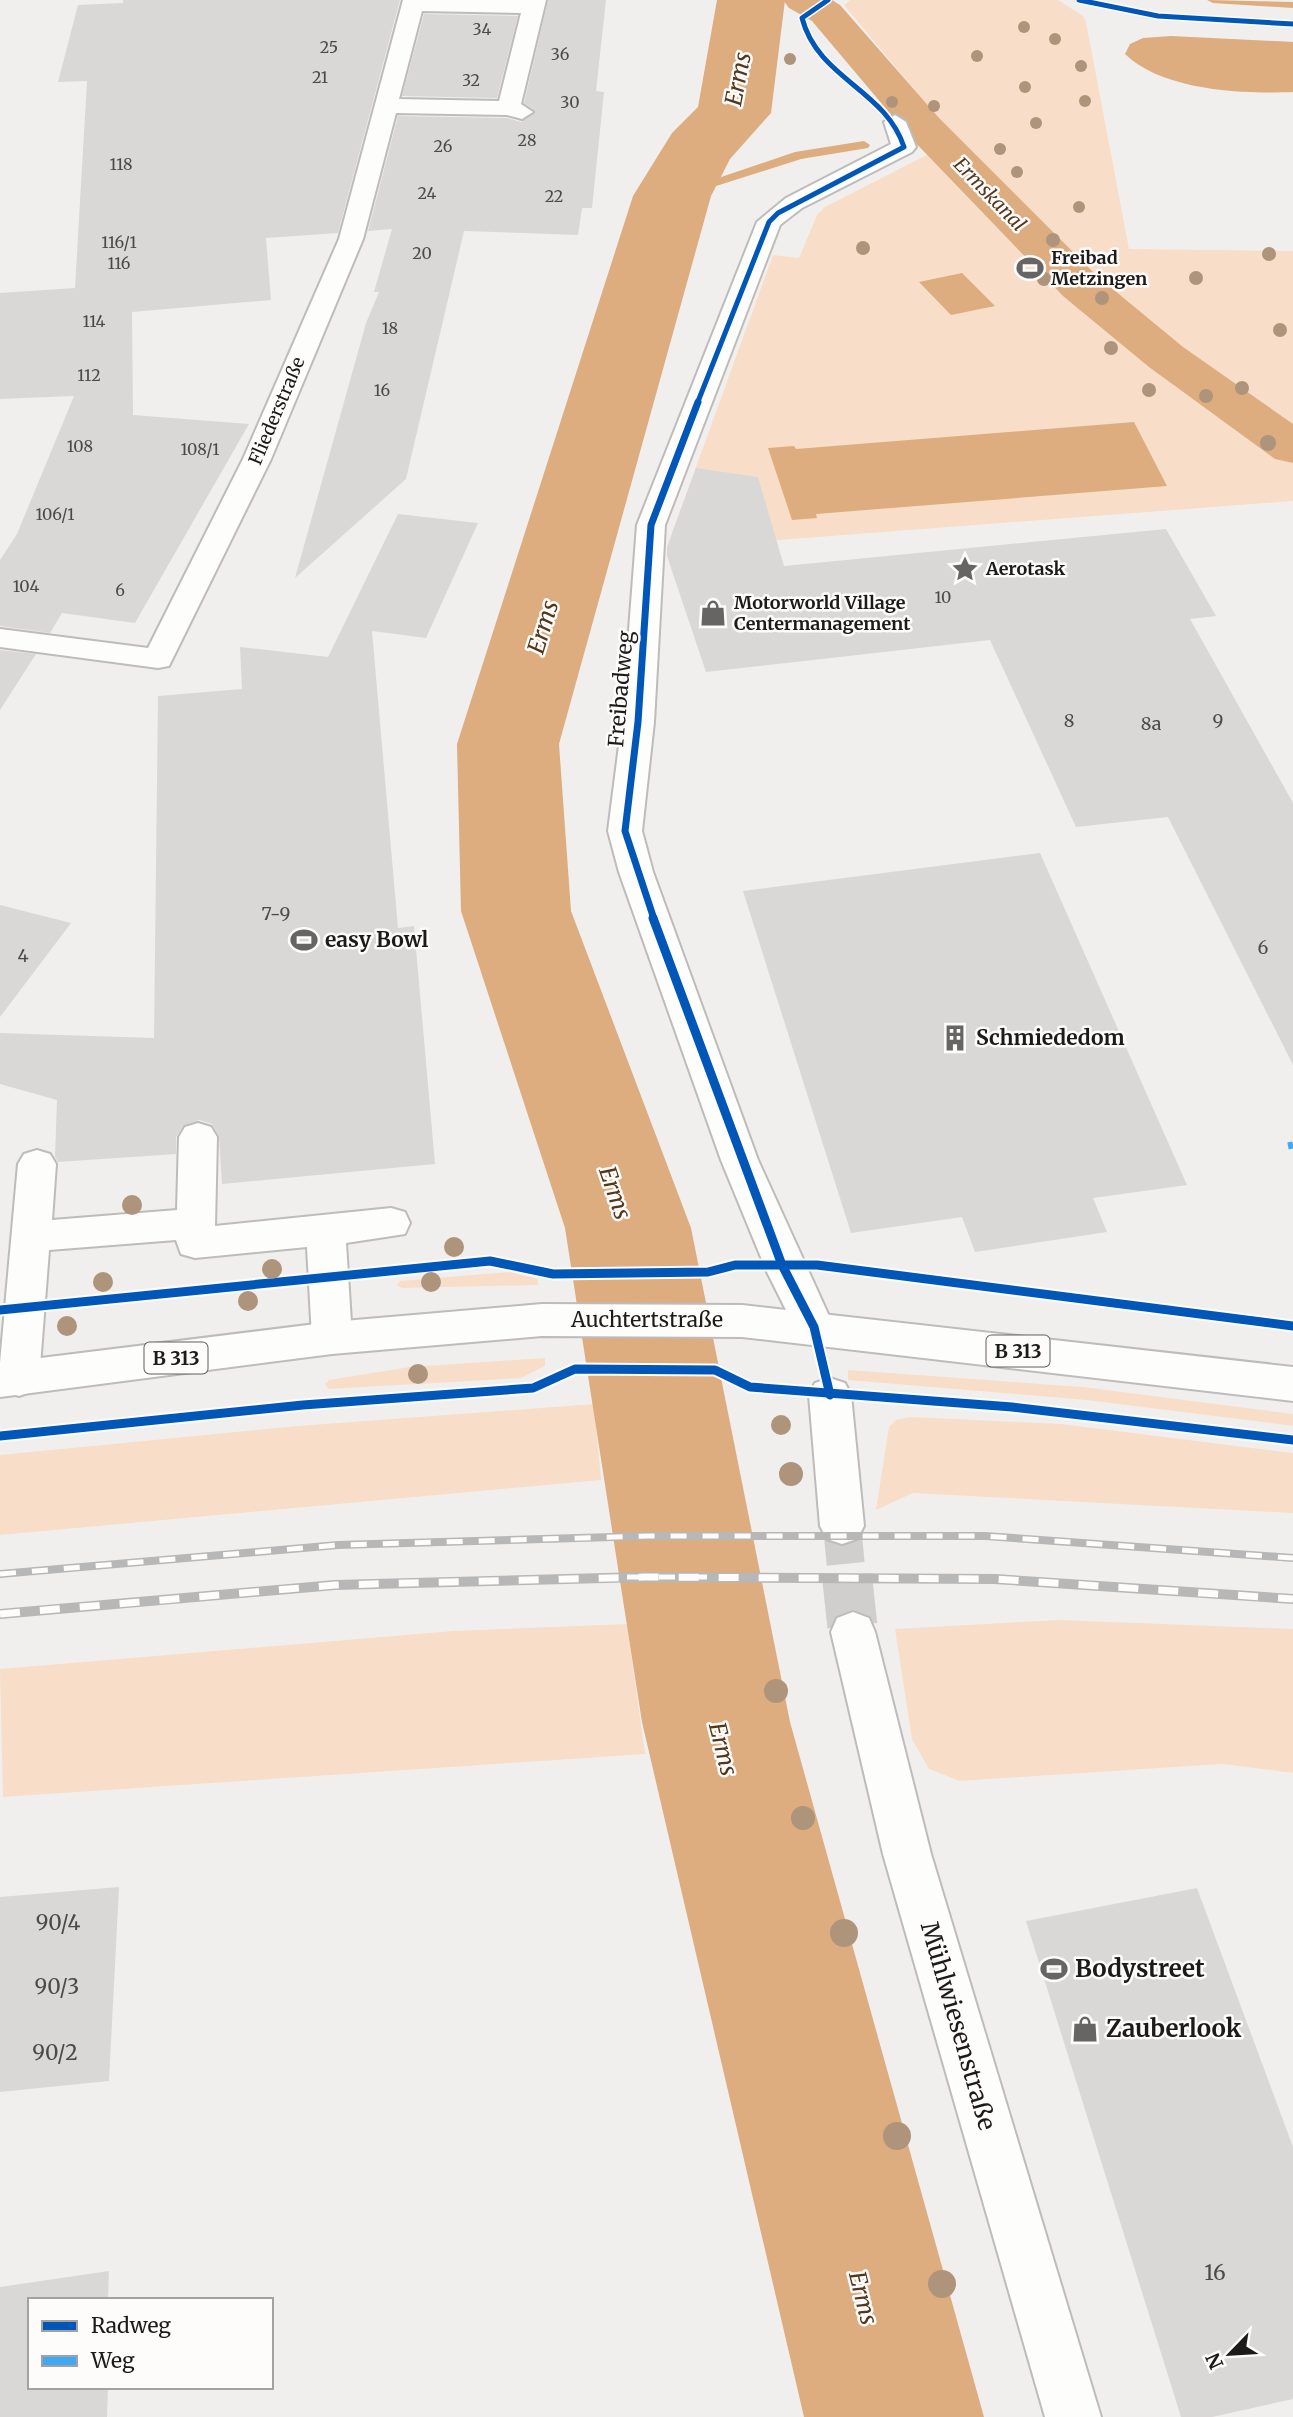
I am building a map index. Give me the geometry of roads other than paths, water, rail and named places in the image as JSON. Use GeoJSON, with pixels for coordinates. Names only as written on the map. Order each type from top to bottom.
{"type":"FeatureCollection","features":[{"type":"Feature","properties":{"kind":"street"},"geometry":{"type":"LineString","coordinates":[[387,106],[516,110],[534,3],[414,3]]}},
{"type":"Feature","properties":{"kind":"street","name":"Fliederstraße"},"geometry":{"type":"LineString","coordinates":[[0,638],[158,659],[257,459],[351,239],[414,3]]}},
{"type":"Feature","properties":{"kind":"street","name":"Freibadweg"},"geometry":{"type":"LineString","coordinates":[[814,1327],[782,1265],[747,1177],[636,872],[625,831],[638,722],[651,525],[763,233],[778,213],[807,207],[904,147],[895,122]]}},
{"type":"Feature","properties":{"kind":"street"},"geometry":{"type":"LineString","coordinates":[[198,1137],[195,1243],[391,1223]]}},
{"type":"Feature","properties":{"kind":"street"},"geometry":{"type":"LineString","coordinates":[[9,1380],[31,1237],[37,1164]]}},
{"type":"Feature","properties":{"kind":"street"},"geometry":{"type":"LineString","coordinates":[[31,1237],[196,1223]]}},
{"type":"Feature","properties":{"kind":"street"},"geometry":{"type":"LineString","coordinates":[[326,1230],[332,1338]]}},
{"type":"Feature","properties":{"kind":"street","name":"Auchtertstraße"},"geometry":{"type":"LineString","coordinates":[[9,1380],[332,1338],[541,1320],[742,1321],[814,1327],[1293,1384]]}},
{"type":"Feature","properties":{"kind":"street"},"geometry":{"type":"LineString","coordinates":[[830,1395],[842,1526]]}},
{"type":"Feature","properties":{"kind":"street","name":"Mühlwiesenstraße"},"geometry":{"type":"LineString","coordinates":[[853,1632],[907,1854],[1073,2417]]}},
{"type":"Feature","properties":{"kind":"waterway","name":"Erms"},"geometry":{"type":"LineString","coordinates":[[751,0],[734,113],[698,149],[672,196],[508,744],[516,911],[628,1228],[716,1722],[894,2417]]}},
{"type":"Feature","properties":{"kind":"waterway","name":"Ermskanal"},"geometry":{"type":"LineString","coordinates":[[803,0],[826,13],[924,127],[1080,286],[1166,357],[1293,448]]}},
{"type":"Feature","properties":{"kind":"waterway"},"geometry":{"type":"LineString","coordinates":[[1213,0],[1293,5]]}},
{"type":"Feature","properties":{"kind":"waterway"},"geometry":{"type":"LineString","coordinates":[[672,196],[799,155],[864,145]]}},
{"type":"Feature","properties":{"kind":"tunnel"},"geometry":{"type":"LineString","coordinates":[[842,1526],[847,1577]]}},
{"type":"Feature","properties":{"kind":"tunnel"},"geometry":{"type":"LineString","coordinates":[[847,1576],[853,1632]]}},
{"type":"Feature","properties":{"kind":"railway"},"geometry":{"type":"LineString","coordinates":[[0,1574],[338,1545],[648,1536],[985,1536],[1293,1558]]}},
{"type":"Feature","properties":{"kind":"railway"},"geometry":{"type":"LineString","coordinates":[[627,1577],[644,1577]]}},
{"type":"Feature","properties":{"kind":"railway"},"geometry":{"type":"LineString","coordinates":[[0,1614],[335,1585],[644,1577]]}},
{"type":"Feature","properties":{"kind":"railway"},"geometry":{"type":"LineString","coordinates":[[644,1577],[722,1577]]}},
{"type":"Feature","properties":{"kind":"railway"},"geometry":{"type":"LineString","coordinates":[[644,1577],[995,1579],[1293,1599]]}},
{"type":"Feature","properties":{"kind":"place","name":"Freibad Metzingen"},"geometry":{"type":"Point","coordinates":[1030,268]}},
{"type":"Feature","properties":{"kind":"place","name":"Aerotask"},"geometry":{"type":"Point","coordinates":[965,569]}},
{"type":"Feature","properties":{"kind":"place","name":"Motorworld Village Centermanagement"},"geometry":{"type":"Point","coordinates":[713,613]}},
{"type":"Feature","properties":{"kind":"place","name":"easy Bowl"},"geometry":{"type":"Point","coordinates":[304,940]}},
{"type":"Feature","properties":{"kind":"place","name":"Schmiededom"},"geometry":{"type":"Point","coordinates":[955,1038]}},
{"type":"Feature","properties":{"kind":"place","name":"Bodystreet"},"geometry":{"type":"Point","coordinates":[1054,1969]}},
{"type":"Feature","properties":{"kind":"place","name":"Zauberlook"},"geometry":{"type":"Point","coordinates":[1085,2029]}}]}
